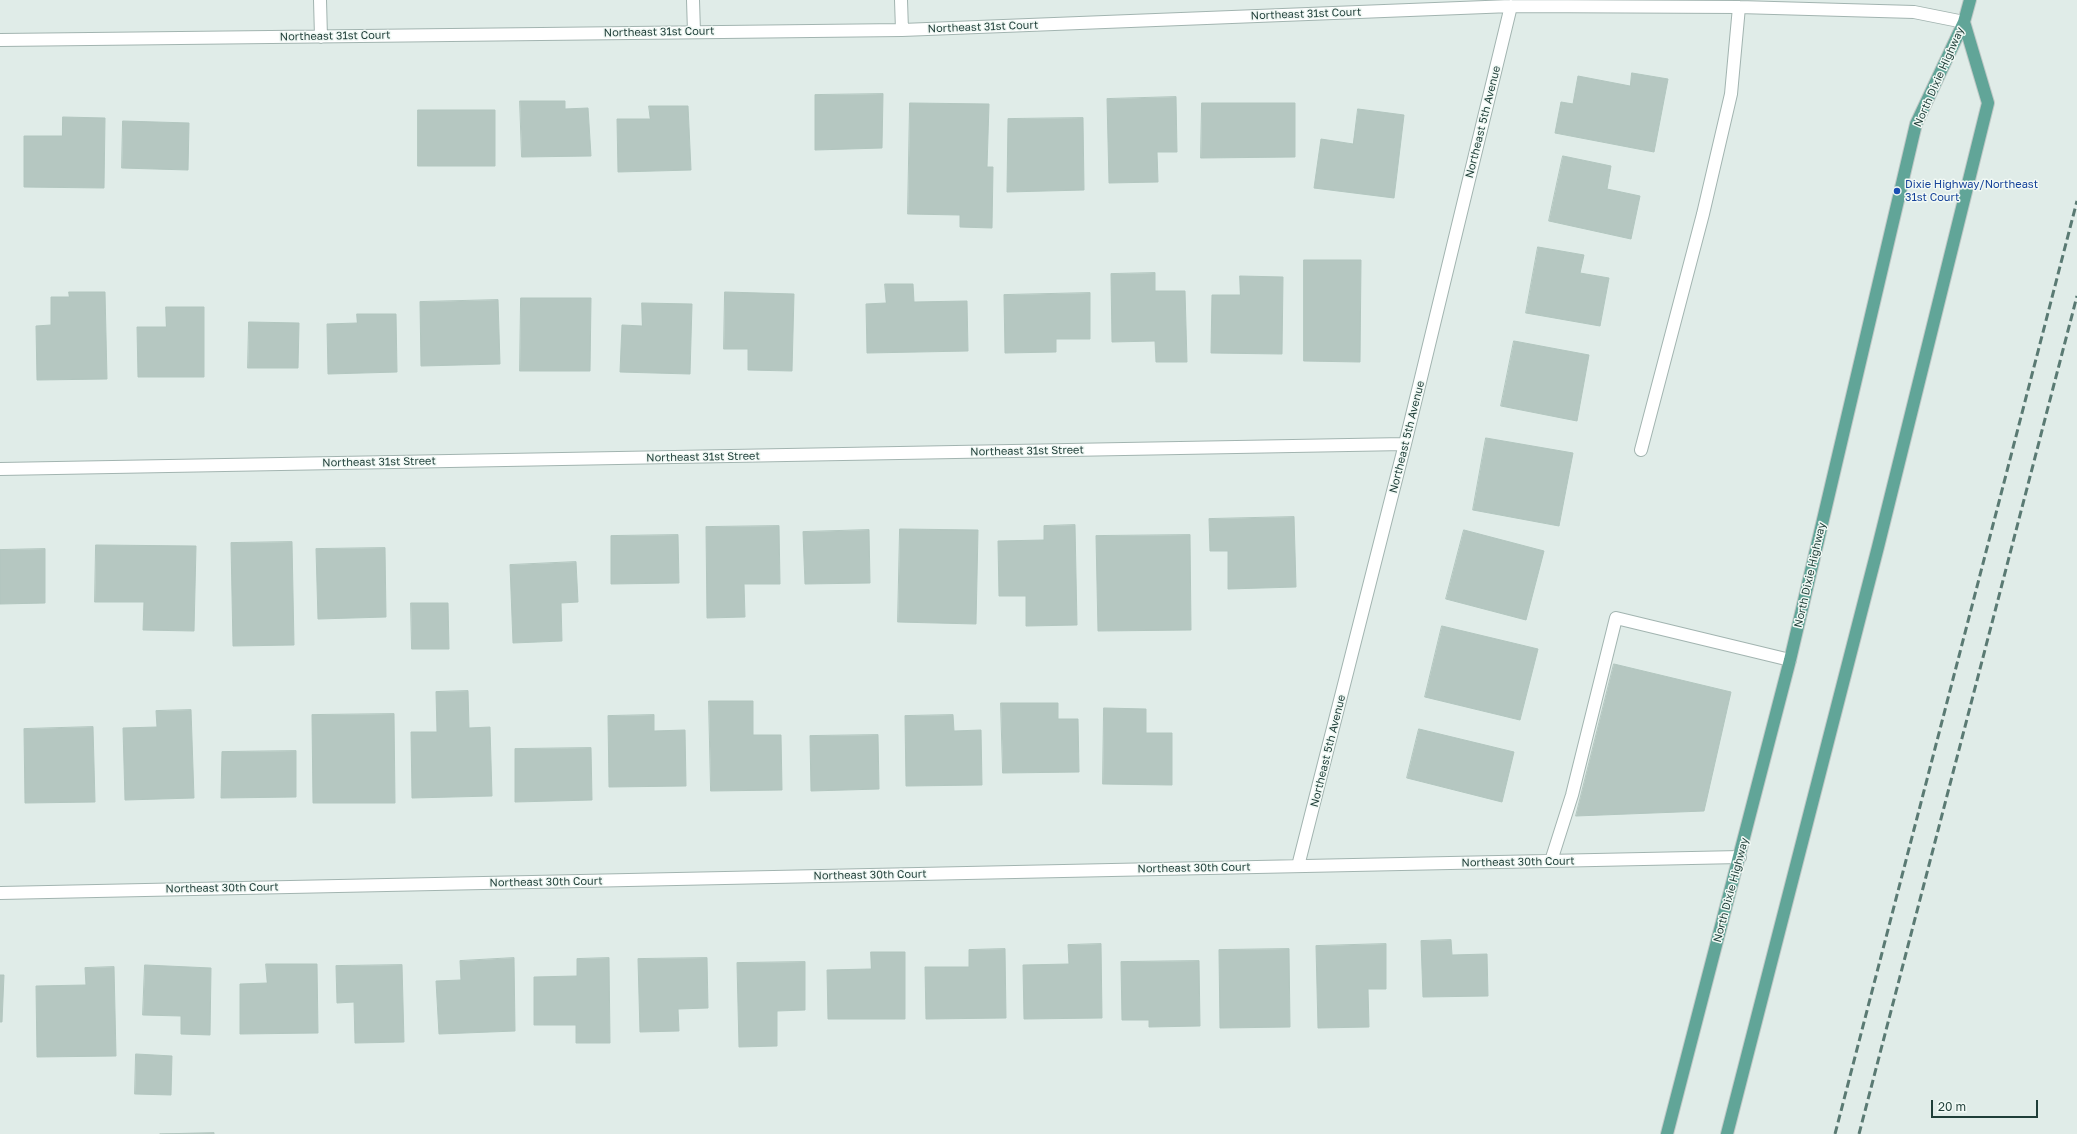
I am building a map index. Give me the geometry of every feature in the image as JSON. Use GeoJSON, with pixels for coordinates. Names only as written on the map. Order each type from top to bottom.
{"type":"FeatureCollection","features":[{"type":"Feature","properties":{"kind":"main road","name":"North Dixie Highway"},"geometry":{"type":"LineString","coordinates":[[1667,1134],[1790,660],[1916,124],[1964,22],[1970,0]]}},
{"type":"Feature","properties":{"kind":"main road","name":"North Dixie Highway"},"geometry":{"type":"LineString","coordinates":[[1728,1134],[1878,547],[1988,103],[1964,22]]}},
{"type":"Feature","properties":{"kind":"street"},"geometry":{"type":"LineString","coordinates":[[320,0],[321,37]]}},
{"type":"Feature","properties":{"kind":"street"},"geometry":{"type":"LineString","coordinates":[[693,0],[694,32]]}},
{"type":"Feature","properties":{"kind":"street"},"geometry":{"type":"LineString","coordinates":[[901,0],[902,30]]}},
{"type":"Feature","properties":{"kind":"street","name":"Northeast 31st Court"},"geometry":{"type":"LineString","coordinates":[[0,40],[902,30],[1511,6],[1739,7],[1914,12],[1964,22]]}},
{"type":"Feature","properties":{"kind":"street","name":"Northeast 5th Avenue"},"geometry":{"type":"LineString","coordinates":[[1298,866],[1405,444],[1511,6]]}},
{"type":"Feature","properties":{"kind":"street"},"geometry":{"type":"LineString","coordinates":[[1641,450],[1703,214],[1731,94],[1739,7]]}},
{"type":"Feature","properties":{"kind":"street","name":"Northeast 31st Street"},"geometry":{"type":"LineString","coordinates":[[0,469],[1405,444]]}},
{"type":"Feature","properties":{"kind":"street"},"geometry":{"type":"LineString","coordinates":[[1551,861],[1572,794],[1616,618],[1790,660]]}},
{"type":"Feature","properties":{"kind":"street","name":"Northeast 30th Court"},"geometry":{"type":"LineString","coordinates":[[0,893],[1740,857]]}},
{"type":"Feature","properties":{"kind":"building"},"geometry":{"type":"Polygon","coordinates":[[[1632,73],[1668,79],[1654,152],[1555,133],[1561,102],[1573,104],[1578,76],[1630,86],[1632,73]]]}},
{"type":"Feature","properties":{"kind":"building"},"geometry":{"type":"Polygon","coordinates":[[[883,94],[882,148],[815,150],[815,95],[883,94]]]}},
{"type":"Feature","properties":{"kind":"building"},"geometry":{"type":"Polygon","coordinates":[[[1176,97],[1177,152],[1157,152],[1158,182],[1109,183],[1107,99],[1176,97]]]}},
{"type":"Feature","properties":{"kind":"building"},"geometry":{"type":"Polygon","coordinates":[[[520,101],[565,101],[565,109],[588,108],[591,156],[522,157],[520,101]]]}},
{"type":"Feature","properties":{"kind":"building"},"geometry":{"type":"Polygon","coordinates":[[[910,103],[989,104],[987,167],[993,167],[992,228],[960,227],[960,215],[908,214],[910,103]]]}},
{"type":"Feature","properties":{"kind":"building"},"geometry":{"type":"Polygon","coordinates":[[[1202,103],[1295,103],[1295,157],[1201,158],[1202,103]]]}},
{"type":"Feature","properties":{"kind":"building"},"geometry":{"type":"Polygon","coordinates":[[[649,106],[688,106],[691,170],[618,172],[617,119],[650,119],[649,106]]]}},
{"type":"Feature","properties":{"kind":"building"},"geometry":{"type":"Polygon","coordinates":[[[1358,109],[1404,115],[1394,198],[1314,188],[1321,139],[1353,144],[1358,109]]]}},
{"type":"Feature","properties":{"kind":"building"},"geometry":{"type":"Polygon","coordinates":[[[418,110],[495,110],[495,166],[418,166],[418,110]]]}},
{"type":"Feature","properties":{"kind":"building"},"geometry":{"type":"Polygon","coordinates":[[[63,117],[105,118],[104,188],[24,187],[24,136],[62,136],[63,117]]]}},
{"type":"Feature","properties":{"kind":"building"},"geometry":{"type":"Polygon","coordinates":[[[1083,118],[1084,190],[1007,192],[1008,119],[1083,118]]]}},
{"type":"Feature","properties":{"kind":"building"},"geometry":{"type":"Polygon","coordinates":[[[123,121],[189,123],[188,170],[122,168],[123,121]]]}},
{"type":"Feature","properties":{"kind":"building"},"geometry":{"type":"Polygon","coordinates":[[[1563,156],[1611,166],[1607,189],[1640,196],[1631,239],[1549,221],[1563,156]]]}},
{"type":"Feature","properties":{"kind":"building"},"geometry":{"type":"Polygon","coordinates":[[[1538,247],[1584,255],[1580,273],[1609,278],[1600,326],[1526,313],[1538,247]]]}},
{"type":"Feature","properties":{"kind":"building"},"geometry":{"type":"Polygon","coordinates":[[[1304,260],[1361,260],[1360,362],[1304,361],[1304,260]]]}},
{"type":"Feature","properties":{"kind":"building"},"geometry":{"type":"Polygon","coordinates":[[[1155,273],[1155,291],[1185,291],[1187,362],[1156,362],[1155,341],[1112,342],[1111,274],[1155,273]]]}},
{"type":"Feature","properties":{"kind":"building"},"geometry":{"type":"Polygon","coordinates":[[[1240,276],[1283,277],[1282,354],[1211,353],[1212,295],[1240,295],[1240,276]]]}},
{"type":"Feature","properties":{"kind":"building"},"geometry":{"type":"Polygon","coordinates":[[[885,284],[913,284],[914,302],[967,301],[968,351],[867,353],[866,304],[886,303],[885,284]]]}},
{"type":"Feature","properties":{"kind":"building"},"geometry":{"type":"Polygon","coordinates":[[[69,292],[105,292],[107,379],[37,380],[36,326],[51,325],[51,297],[69,297],[69,292]]]}},
{"type":"Feature","properties":{"kind":"building"},"geometry":{"type":"Polygon","coordinates":[[[725,292],[794,294],[792,371],[748,370],[748,349],[724,349],[725,292]]]}},
{"type":"Feature","properties":{"kind":"building"},"geometry":{"type":"Polygon","coordinates":[[[1090,293],[1090,339],[1056,339],[1056,352],[1005,353],[1004,295],[1090,293]]]}},
{"type":"Feature","properties":{"kind":"building"},"geometry":{"type":"Polygon","coordinates":[[[521,298],[591,298],[590,371],[520,371],[521,298]]]}},
{"type":"Feature","properties":{"kind":"building"},"geometry":{"type":"Polygon","coordinates":[[[498,300],[500,364],[421,366],[420,302],[498,300]]]}},
{"type":"Feature","properties":{"kind":"building"},"geometry":{"type":"Polygon","coordinates":[[[642,303],[692,304],[690,374],[620,372],[622,325],[642,326],[642,303]]]}},
{"type":"Feature","properties":{"kind":"building"},"geometry":{"type":"Polygon","coordinates":[[[166,307],[204,307],[204,377],[138,377],[137,327],[166,327],[166,307]]]}},
{"type":"Feature","properties":{"kind":"building"},"geometry":{"type":"Polygon","coordinates":[[[357,314],[396,314],[397,372],[328,374],[327,324],[357,323],[357,314]]]}},
{"type":"Feature","properties":{"kind":"building"},"geometry":{"type":"Polygon","coordinates":[[[249,322],[299,323],[298,368],[248,368],[249,322]]]}},
{"type":"Feature","properties":{"kind":"building"},"geometry":{"type":"Polygon","coordinates":[[[1514,341],[1589,355],[1577,421],[1501,406],[1514,341]]]}},
{"type":"Feature","properties":{"kind":"building"},"geometry":{"type":"Polygon","coordinates":[[[1486,438],[1573,453],[1559,526],[1473,510],[1486,438]]]}},
{"type":"Feature","properties":{"kind":"building"},"geometry":{"type":"Polygon","coordinates":[[[1294,517],[1296,587],[1228,589],[1228,551],[1210,551],[1209,519],[1294,517]]]}},
{"type":"Feature","properties":{"kind":"building"},"geometry":{"type":"Polygon","coordinates":[[[1075,525],[1077,625],[1026,626],[1026,596],[999,596],[998,541],[1044,540],[1044,526],[1075,525]]]}},
{"type":"Feature","properties":{"kind":"building"},"geometry":{"type":"Polygon","coordinates":[[[779,526],[780,584],[744,584],[745,617],[707,618],[706,527],[779,526]]]}},
{"type":"Feature","properties":{"kind":"building"},"geometry":{"type":"Polygon","coordinates":[[[900,529],[978,530],[976,624],[898,622],[900,529]]]}},
{"type":"Feature","properties":{"kind":"building"},"geometry":{"type":"Polygon","coordinates":[[[869,530],[870,583],[805,584],[803,532],[869,530]]]}},
{"type":"Feature","properties":{"kind":"building"},"geometry":{"type":"Polygon","coordinates":[[[1464,530],[1544,551],[1526,620],[1446,599],[1464,530]]]}},
{"type":"Feature","properties":{"kind":"building"},"geometry":{"type":"Polygon","coordinates":[[[678,535],[679,583],[611,584],[611,536],[678,535]]]}},
{"type":"Feature","properties":{"kind":"building"},"geometry":{"type":"Polygon","coordinates":[[[1190,535],[1191,630],[1098,631],[1096,536],[1190,535]]]}},
{"type":"Feature","properties":{"kind":"building"},"geometry":{"type":"Polygon","coordinates":[[[292,542],[294,645],[233,646],[231,543],[292,542]]]}},
{"type":"Feature","properties":{"kind":"building"},"geometry":{"type":"Polygon","coordinates":[[[96,545],[196,546],[194,631],[143,630],[144,602],[95,602],[96,545]]]}},
{"type":"Feature","properties":{"kind":"building"},"geometry":{"type":"Polygon","coordinates":[[[385,548],[386,617],[318,619],[316,549],[385,548]]]}},
{"type":"Feature","properties":{"kind":"building"},"geometry":{"type":"Polygon","coordinates":[[[45,549],[45,603],[0,604],[0,550],[45,549]]]}},
{"type":"Feature","properties":{"kind":"building"},"geometry":{"type":"Polygon","coordinates":[[[576,562],[578,602],[561,603],[562,641],[513,643],[510,565],[576,562]]]}},
{"type":"Feature","properties":{"kind":"building"},"geometry":{"type":"Polygon","coordinates":[[[411,603],[448,603],[449,649],[412,649],[411,603]]]}},
{"type":"Feature","properties":{"kind":"building"},"geometry":{"type":"Polygon","coordinates":[[[1442,626],[1538,649],[1520,720],[1425,697],[1442,626]]]}},
{"type":"Feature","properties":{"kind":"building"},"geometry":{"type":"Polygon","coordinates":[[[1614,664],[1731,692],[1704,811],[1576,816],[1614,664]]]}},
{"type":"Feature","properties":{"kind":"building"},"geometry":{"type":"Polygon","coordinates":[[[468,691],[469,728],[490,727],[492,796],[412,798],[411,732],[437,732],[436,692],[468,691]]]}},
{"type":"Feature","properties":{"kind":"building"},"geometry":{"type":"Polygon","coordinates":[[[709,701],[753,701],[753,735],[781,735],[782,790],[711,791],[709,701]]]}},
{"type":"Feature","properties":{"kind":"building"},"geometry":{"type":"Polygon","coordinates":[[[1001,703],[1058,703],[1058,719],[1078,719],[1079,772],[1003,773],[1001,703]]]}},
{"type":"Feature","properties":{"kind":"building"},"geometry":{"type":"Polygon","coordinates":[[[1104,708],[1146,709],[1146,733],[1172,733],[1172,785],[1103,784],[1104,708]]]}},
{"type":"Feature","properties":{"kind":"building"},"geometry":{"type":"Polygon","coordinates":[[[191,710],[194,798],[125,800],[123,728],[157,727],[156,711],[191,710]]]}},
{"type":"Feature","properties":{"kind":"building"},"geometry":{"type":"Polygon","coordinates":[[[394,714],[395,803],[313,803],[312,715],[394,714]]]}},
{"type":"Feature","properties":{"kind":"building"},"geometry":{"type":"Polygon","coordinates":[[[654,715],[654,731],[685,730],[686,786],[609,787],[608,716],[654,715]]]}},
{"type":"Feature","properties":{"kind":"building"},"geometry":{"type":"Polygon","coordinates":[[[953,715],[954,731],[981,730],[982,785],[906,786],[905,716],[953,715]]]}},
{"type":"Feature","properties":{"kind":"building"},"geometry":{"type":"Polygon","coordinates":[[[93,727],[95,802],[25,803],[24,729],[93,727]]]}},
{"type":"Feature","properties":{"kind":"building"},"geometry":{"type":"Polygon","coordinates":[[[1419,729],[1514,752],[1502,802],[1407,778],[1419,729]]]}},
{"type":"Feature","properties":{"kind":"building"},"geometry":{"type":"Polygon","coordinates":[[[878,735],[879,789],[811,791],[810,736],[878,735]]]}},
{"type":"Feature","properties":{"kind":"building"},"geometry":{"type":"Polygon","coordinates":[[[591,748],[592,800],[515,802],[515,749],[591,748]]]}},
{"type":"Feature","properties":{"kind":"building"},"geometry":{"type":"Polygon","coordinates":[[[296,751],[296,797],[221,798],[222,752],[296,751]]]}},
{"type":"Feature","properties":{"kind":"building"},"geometry":{"type":"Polygon","coordinates":[[[1451,940],[1452,955],[1487,954],[1488,996],[1423,997],[1421,941],[1451,940]]]}},
{"type":"Feature","properties":{"kind":"building"},"geometry":{"type":"Polygon","coordinates":[[[1101,944],[1102,1018],[1024,1019],[1023,965],[1069,964],[1068,945],[1101,944]]]}},
{"type":"Feature","properties":{"kind":"building"},"geometry":{"type":"Polygon","coordinates":[[[1386,944],[1386,989],[1368,989],[1369,1027],[1318,1028],[1316,946],[1386,944]]]}},
{"type":"Feature","properties":{"kind":"building"},"geometry":{"type":"Polygon","coordinates":[[[1005,949],[1006,1018],[926,1019],[925,967],[969,967],[969,950],[1005,949]]]}},
{"type":"Feature","properties":{"kind":"building"},"geometry":{"type":"Polygon","coordinates":[[[1289,949],[1290,1027],[1220,1028],[1219,950],[1289,949]]]}},
{"type":"Feature","properties":{"kind":"building"},"geometry":{"type":"Polygon","coordinates":[[[871,952],[905,952],[905,1019],[828,1019],[827,970],[871,969],[871,952]]]}},
{"type":"Feature","properties":{"kind":"building"},"geometry":{"type":"Polygon","coordinates":[[[514,958],[515,1031],[439,1034],[436,981],[461,980],[460,961],[514,958]]]}},
{"type":"Feature","properties":{"kind":"building"},"geometry":{"type":"Polygon","coordinates":[[[609,958],[610,1043],[576,1043],[576,1025],[534,1025],[534,977],[577,976],[577,959],[609,958]]]}},
{"type":"Feature","properties":{"kind":"building"},"geometry":{"type":"Polygon","coordinates":[[[707,958],[708,1008],[678,1009],[679,1031],[640,1032],[638,959],[707,958]]]}},
{"type":"Feature","properties":{"kind":"building"},"geometry":{"type":"Polygon","coordinates":[[[1199,961],[1200,1026],[1149,1027],[1149,1020],[1122,1020],[1121,962],[1199,961]]]}},
{"type":"Feature","properties":{"kind":"building"},"geometry":{"type":"Polygon","coordinates":[[[805,962],[805,1010],[777,1011],[777,1046],[739,1047],[737,963],[805,962]]]}},
{"type":"Feature","properties":{"kind":"building"},"geometry":{"type":"Polygon","coordinates":[[[266,964],[317,964],[318,1033],[240,1034],[240,984],[267,983],[266,964]]]}},
{"type":"Feature","properties":{"kind":"building"},"geometry":{"type":"Polygon","coordinates":[[[145,965],[211,968],[210,1035],[181,1034],[181,1016],[143,1015],[145,965]]]}},
{"type":"Feature","properties":{"kind":"building"},"geometry":{"type":"Polygon","coordinates":[[[402,965],[404,1042],[355,1043],[354,1002],[337,1003],[336,966],[402,965]]]}},
{"type":"Feature","properties":{"kind":"building"},"geometry":{"type":"Polygon","coordinates":[[[114,967],[116,1056],[37,1057],[36,986],[86,985],[85,968],[114,967]]]}},
{"type":"Feature","properties":{"kind":"building"},"geometry":{"type":"Polygon","coordinates":[[[0,975],[4,975],[2,1022],[0,1022],[0,975]]]}},
{"type":"Feature","properties":{"kind":"building"},"geometry":{"type":"Polygon","coordinates":[[[136,1054],[172,1056],[171,1095],[135,1094],[136,1054]]]}},
{"type":"Feature","properties":{"kind":"building"},"geometry":{"type":"Polygon","coordinates":[[[214,1133],[214,1134],[160,1134],[214,1133]]]}},
{"type":"Feature","properties":{"kind":"railway"},"geometry":{"type":"LineString","coordinates":[[1835,1134],[2077,201]]}},
{"type":"Feature","properties":{"kind":"railway"},"geometry":{"type":"LineString","coordinates":[[1859,1134],[2077,296]]}},
{"type":"Feature","properties":{"kind":"place","name":"Dixie Highway/Northeast 31st Court"},"geometry":{"type":"Point","coordinates":[1897,191]}}]}
